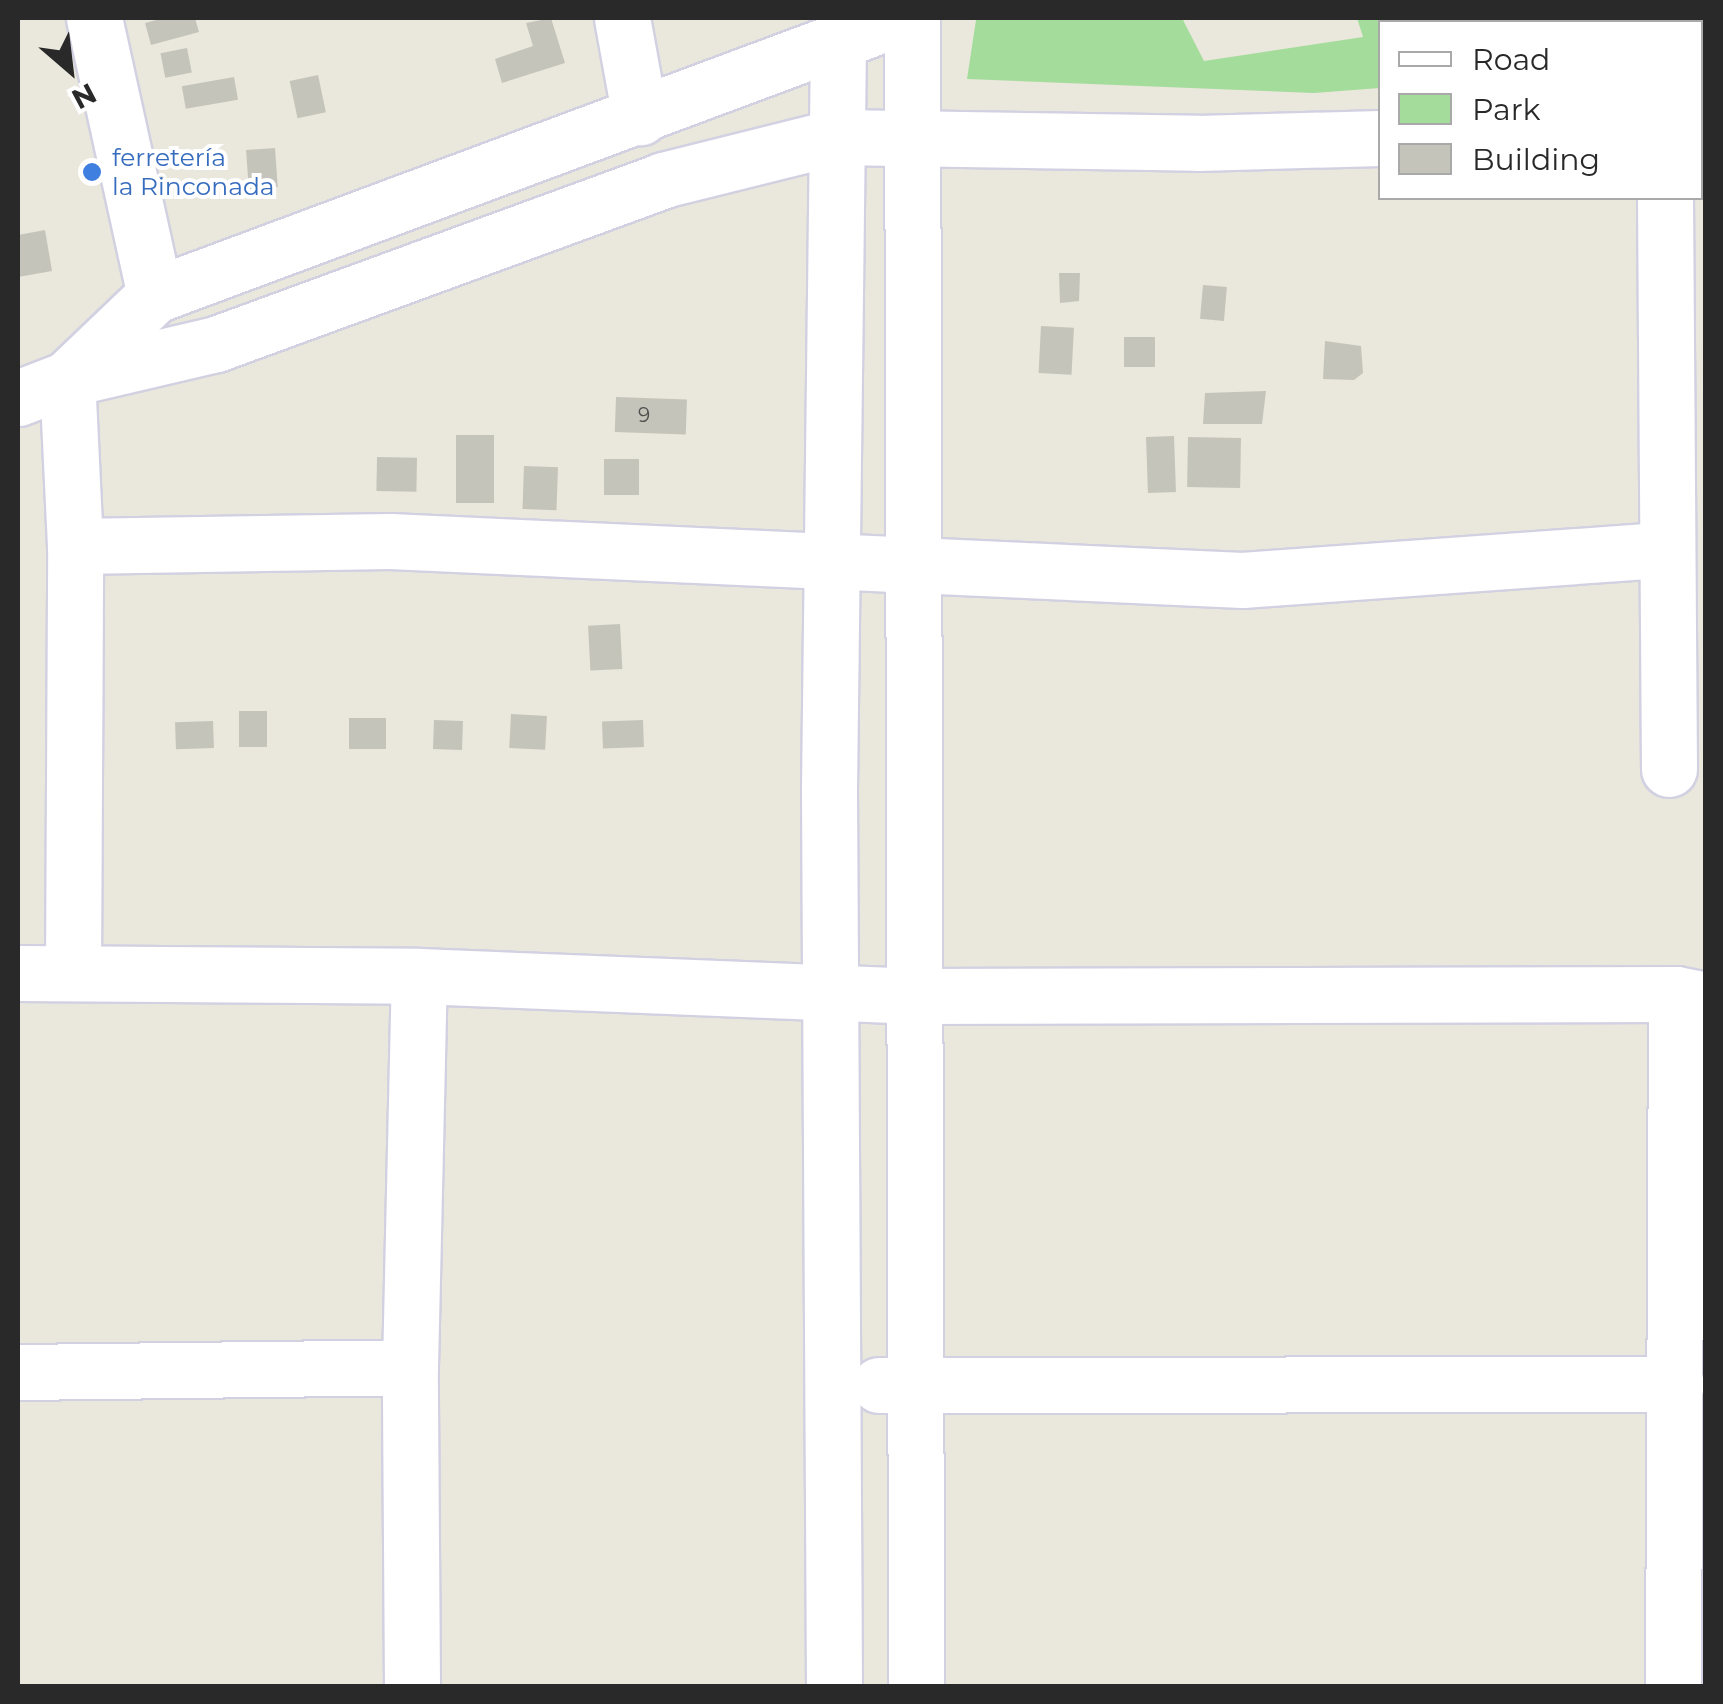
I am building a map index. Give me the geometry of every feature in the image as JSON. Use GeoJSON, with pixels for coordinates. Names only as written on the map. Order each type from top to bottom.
{"type":"FeatureCollection","features":[{"type":"Feature","properties":{"kind":"street"},"geometry":{"type":"LineString","coordinates":[[94,18],[155,296]]}},
{"type":"Feature","properties":{"kind":"street"},"geometry":{"type":"LineString","coordinates":[[622,18],[640,117]]}},
{"type":"Feature","properties":{"kind":"street"},"geometry":{"type":"LineString","coordinates":[[42,388],[155,296],[899,18]]}},
{"type":"Feature","properties":{"kind":"street"},"geometry":{"type":"LineString","coordinates":[[912,18],[916,1686]]}},
{"type":"Feature","properties":{"kind":"street"},"geometry":{"type":"LineString","coordinates":[[834,1686],[831,993],[838,42]]}},
{"type":"Feature","properties":{"kind":"street"},"geometry":{"type":"LineString","coordinates":[[42,388],[216,344],[663,180],[836,138],[1198,143],[1378,138]]}},
{"type":"Feature","properties":{"kind":"street"},"geometry":{"type":"LineString","coordinates":[[1665,200],[1664,550],[1669,770]]}},
{"type":"Feature","properties":{"kind":"street"},"geometry":{"type":"LineString","coordinates":[[42,388],[75,546],[74,972]]}},
{"type":"Feature","properties":{"kind":"street"},"geometry":{"type":"LineString","coordinates":[[75,546],[390,540],[834,560],[911,569],[1242,580],[1664,550]]}},
{"type":"Feature","properties":{"kind":"street"},"geometry":{"type":"LineString","coordinates":[[18,973],[419,976],[912,996],[1691,997],[1676,1384],[1673,1686]]}},
{"type":"Feature","properties":{"kind":"street"},"geometry":{"type":"LineString","coordinates":[[412,1686],[410,1368],[419,976]]}},
{"type":"Feature","properties":{"kind":"street"},"geometry":{"type":"LineString","coordinates":[[18,1372],[410,1368]]}},
{"type":"Feature","properties":{"kind":"street"},"geometry":{"type":"LineString","coordinates":[[833,1385],[1676,1384]]}},
{"type":"Feature","properties":{"kind":"green space"},"geometry":{"type":"Polygon","coordinates":[[[1182,18],[1204,61],[1363,37],[1357,18],[1402,20],[1378,20],[1378,88],[1314,93],[967,79],[976,20],[1182,18]]]}},
{"type":"Feature","properties":{"kind":"building"},"geometry":{"type":"Polygon","coordinates":[[[164,18],[195,18],[199,32],[151,45],[145,23],[164,18]]]}},
{"type":"Feature","properties":{"kind":"building"},"geometry":{"type":"Polygon","coordinates":[[[551,18],[565,63],[502,83],[495,59],[533,46],[526,23],[551,18]]]}},
{"type":"Feature","properties":{"kind":"building"},"geometry":{"type":"Polygon","coordinates":[[[1445,18],[1501,18],[1501,20],[1445,18]]]}},
{"type":"Feature","properties":{"kind":"building"},"geometry":{"type":"Polygon","coordinates":[[[187,48],[192,73],[165,78],[160,53],[187,48]]]}},
{"type":"Feature","properties":{"kind":"building"},"geometry":{"type":"Polygon","coordinates":[[[318,75],[326,112],[298,118],[290,81],[318,75]]]}},
{"type":"Feature","properties":{"kind":"building"},"geometry":{"type":"Polygon","coordinates":[[[234,77],[238,100],[186,109],[182,86],[234,77]]]}},
{"type":"Feature","properties":{"kind":"building"},"geometry":{"type":"Polygon","coordinates":[[[275,148],[278,187],[249,189],[246,150],[275,148]]]}},
{"type":"Feature","properties":{"kind":"building"},"geometry":{"type":"Polygon","coordinates":[[[45,230],[52,271],[18,277],[18,235],[45,230]]]}},
{"type":"Feature","properties":{"kind":"building"},"geometry":{"type":"Polygon","coordinates":[[[1059,273],[1080,273],[1079,301],[1060,303],[1059,273]]]}},
{"type":"Feature","properties":{"kind":"building"},"geometry":{"type":"Polygon","coordinates":[[[1203,285],[1227,287],[1224,321],[1200,319],[1203,285]]]}},
{"type":"Feature","properties":{"kind":"building"},"geometry":{"type":"Polygon","coordinates":[[[1041,326],[1074,328],[1071,375],[1039,373],[1041,326]]]}},
{"type":"Feature","properties":{"kind":"building"},"geometry":{"type":"Polygon","coordinates":[[[1124,337],[1155,337],[1155,367],[1124,367],[1124,337]]]}},
{"type":"Feature","properties":{"kind":"building"},"geometry":{"type":"Polygon","coordinates":[[[1325,341],[1361,346],[1363,373],[1354,380],[1323,379],[1325,341]]]}},
{"type":"Feature","properties":{"kind":"building"},"geometry":{"type":"Polygon","coordinates":[[[1266,391],[1262,424],[1203,424],[1205,393],[1266,391]]]}},
{"type":"Feature","properties":{"kind":"building"},"geometry":{"type":"Polygon","coordinates":[[[616,397],[687,399],[686,434],[615,432],[616,397]]]}},
{"type":"Feature","properties":{"kind":"building"},"geometry":{"type":"Polygon","coordinates":[[[456,435],[494,435],[494,503],[456,503],[456,435]]]}},
{"type":"Feature","properties":{"kind":"building"},"geometry":{"type":"Polygon","coordinates":[[[1174,436],[1176,492],[1148,493],[1146,437],[1174,436]]]}},
{"type":"Feature","properties":{"kind":"building"},"geometry":{"type":"Polygon","coordinates":[[[1188,437],[1241,438],[1240,488],[1187,487],[1188,437]]]}},
{"type":"Feature","properties":{"kind":"building"},"geometry":{"type":"Polygon","coordinates":[[[377,457],[417,458],[416,492],[376,491],[377,457]]]}},
{"type":"Feature","properties":{"kind":"building"},"geometry":{"type":"Polygon","coordinates":[[[604,459],[639,459],[639,495],[604,495],[604,459]]]}},
{"type":"Feature","properties":{"kind":"building"},"geometry":{"type":"Polygon","coordinates":[[[524,466],[558,467],[556,510],[522,509],[524,466]]]}},
{"type":"Feature","properties":{"kind":"building"},"geometry":{"type":"Polygon","coordinates":[[[620,624],[622,669],[590,671],[588,626],[620,624]]]}},
{"type":"Feature","properties":{"kind":"building"},"geometry":{"type":"Polygon","coordinates":[[[239,711],[267,711],[267,747],[239,747],[239,711]]]}},
{"type":"Feature","properties":{"kind":"building"},"geometry":{"type":"Polygon","coordinates":[[[511,714],[547,716],[545,750],[509,748],[511,714]]]}},
{"type":"Feature","properties":{"kind":"building"},"geometry":{"type":"Polygon","coordinates":[[[349,718],[386,718],[386,749],[349,749],[349,718]]]}},
{"type":"Feature","properties":{"kind":"building"},"geometry":{"type":"Polygon","coordinates":[[[434,720],[463,721],[462,750],[433,749],[434,720]]]}},
{"type":"Feature","properties":{"kind":"building"},"geometry":{"type":"Polygon","coordinates":[[[643,720],[644,747],[603,748],[602,721],[643,720]]]}},
{"type":"Feature","properties":{"kind":"building"},"geometry":{"type":"Polygon","coordinates":[[[213,721],[214,748],[176,749],[175,722],[213,721]]]}},
{"type":"Feature","properties":{"kind":"place","name":"ferretería la Rinconada"},"geometry":{"type":"Point","coordinates":[92,172]}}]}
